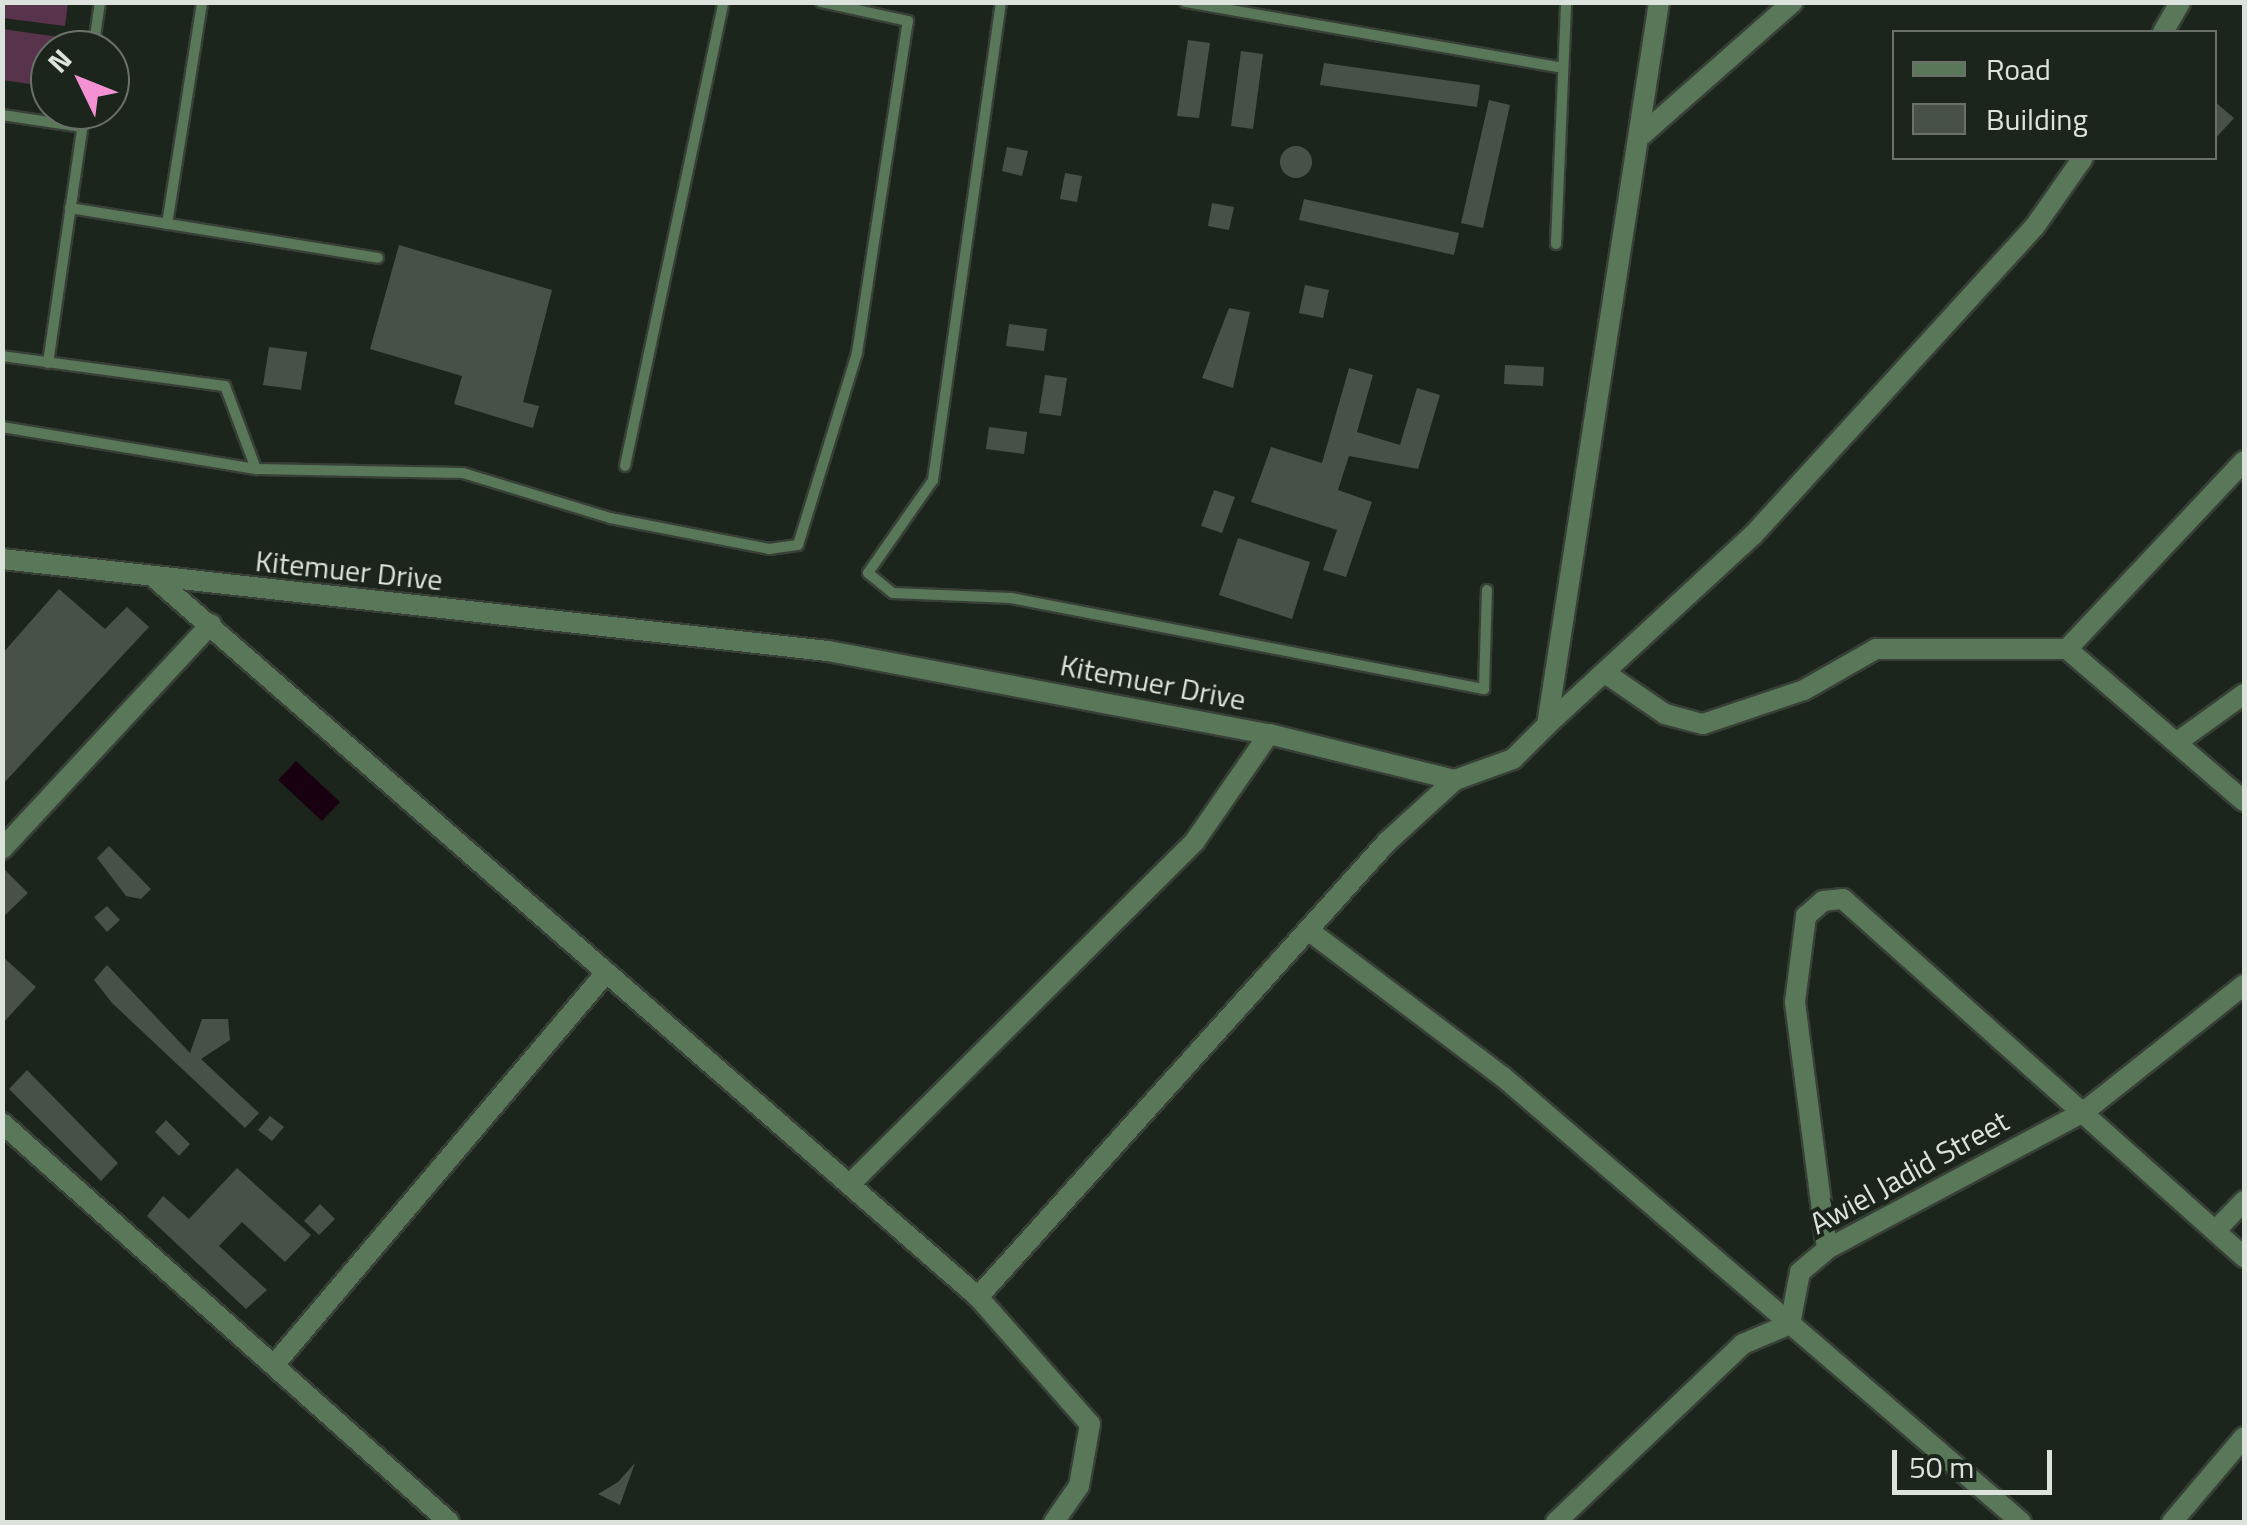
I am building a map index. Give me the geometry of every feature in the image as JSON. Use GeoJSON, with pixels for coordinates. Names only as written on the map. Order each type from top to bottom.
{"type":"FeatureCollection","features":[{"type":"Feature","properties":{"kind":"street"},"geometry":{"type":"LineString","coordinates":[[1547,725],[1660,2]]}},
{"type":"Feature","properties":{"kind":"street"},"geometry":{"type":"LineString","coordinates":[[1642,135],[1793,2]]}},
{"type":"Feature","properties":{"kind":"street"},"geometry":{"type":"LineString","coordinates":[[2164,30],[2180,2]]}},
{"type":"Feature","properties":{"kind":"street"},"geometry":{"type":"LineString","coordinates":[[978,1297],[1308,930],[1455,780],[1513,759],[1608,675],[1874,403],[2035,226],[2081,160]]}},
{"type":"Feature","properties":{"kind":"street"},"geometry":{"type":"LineString","coordinates":[[2067,649],[2244,461]]}},
{"type":"Feature","properties":{"kind":"street","name":"Kitemuer Drive"},"geometry":{"type":"LineString","coordinates":[[2,558],[828,651],[1270,734],[1455,780]]}},
{"type":"Feature","properties":{"kind":"street"},"geometry":{"type":"LineString","coordinates":[[155,578],[978,1297],[1090,1424],[1078,1486],[1054,1522]]}},
{"type":"Feature","properties":{"kind":"street"},"geometry":{"type":"LineString","coordinates":[[2,849],[211,624]]}},
{"type":"Feature","properties":{"kind":"street"},"geometry":{"type":"LineString","coordinates":[[1608,675],[1665,714],[1703,724],[1804,690],[1876,648],[2067,649],[2180,740],[2244,801]]}},
{"type":"Feature","properties":{"kind":"street"},"geometry":{"type":"LineString","coordinates":[[2180,740],[2244,694]]}},
{"type":"Feature","properties":{"kind":"street"},"geometry":{"type":"LineString","coordinates":[[851,1183],[1196,841],[1270,734]]}},
{"type":"Feature","properties":{"kind":"street"},"geometry":{"type":"LineString","coordinates":[[1828,1248],[1795,1002],[1806,916],[1823,900],[1863,912],[2244,1258]]}},
{"type":"Feature","properties":{"kind":"street"},"geometry":{"type":"LineString","coordinates":[[1308,930],[1502,1076],[2020,1522]]}},
{"type":"Feature","properties":{"kind":"street"},"geometry":{"type":"LineString","coordinates":[[274,1365],[605,974]]}},
{"type":"Feature","properties":{"kind":"street","name":"Awiel Jadid Street"},"geometry":{"type":"LineString","coordinates":[[1790,1324],[1800,1272],[1828,1248],[2084,1111],[2244,985]]}},
{"type":"Feature","properties":{"kind":"street"},"geometry":{"type":"LineString","coordinates":[[2,1123],[449,1522]]}},
{"type":"Feature","properties":{"kind":"street"},"geometry":{"type":"LineString","coordinates":[[2215,1230],[2244,1201]]}},
{"type":"Feature","properties":{"kind":"street"},"geometry":{"type":"LineString","coordinates":[[1556,1522],[1743,1344],[1790,1324]]}},
{"type":"Feature","properties":{"kind":"street"},"geometry":{"type":"LineString","coordinates":[[2172,1522],[2244,1438]]}},
{"type":"Feature","properties":{"kind":"lane"},"geometry":{"type":"LineString","coordinates":[[96,30],[100,2]]}},
{"type":"Feature","properties":{"kind":"lane"},"geometry":{"type":"LineString","coordinates":[[167,224],[202,2]]}},
{"type":"Feature","properties":{"kind":"lane"},"geometry":{"type":"LineString","coordinates":[[625,466],[724,2]]}},
{"type":"Feature","properties":{"kind":"lane"},"geometry":{"type":"LineString","coordinates":[[2,427],[256,469],[463,473],[610,518],[769,549],[798,544],[857,353],[908,21],[821,2]]}},
{"type":"Feature","properties":{"kind":"lane"},"geometry":{"type":"LineString","coordinates":[[1001,2],[933,480],[868,574],[893,594],[1011,598],[1484,688],[1487,590]]}},
{"type":"Feature","properties":{"kind":"lane"},"geometry":{"type":"LineString","coordinates":[[1185,2],[1558,67]]}},
{"type":"Feature","properties":{"kind":"lane"},"geometry":{"type":"LineString","coordinates":[[1556,244],[1558,67],[1566,2]]}},
{"type":"Feature","properties":{"kind":"lane"},"geometry":{"type":"LineString","coordinates":[[2,115],[30,119]]}},
{"type":"Feature","properties":{"kind":"lane"},"geometry":{"type":"LineString","coordinates":[[48,363],[82,130]]}},
{"type":"Feature","properties":{"kind":"lane"},"geometry":{"type":"LineString","coordinates":[[70,208],[378,258]]}},
{"type":"Feature","properties":{"kind":"lane"},"geometry":{"type":"LineString","coordinates":[[2,356],[225,386],[256,469]]}},
{"type":"Feature","properties":{"kind":"shaded area"},"geometry":{"type":"Polygon","coordinates":[[[3,2],[68,3],[65,26],[3,18],[3,2]]]}},
{"type":"Feature","properties":{"kind":"shaded area"},"geometry":{"type":"Polygon","coordinates":[[[3,29],[30,33],[30,84],[3,80],[3,29]]]}},
{"type":"Feature","properties":{"kind":"shaded area"},"geometry":{"type":"Polygon","coordinates":[[[296,761],[340,802],[322,821],[278,780],[296,761]]]}},
{"type":"Feature","properties":{"kind":"building"},"geometry":{"type":"Polygon","coordinates":[[[1188,40],[1210,43],[1199,118],[1177,116],[1188,40]]]}},
{"type":"Feature","properties":{"kind":"building"},"geometry":{"type":"Polygon","coordinates":[[[1241,51],[1263,54],[1253,129],[1231,126],[1241,51]]]}},
{"type":"Feature","properties":{"kind":"building"},"geometry":{"type":"Polygon","coordinates":[[[1324,63],[1480,85],[1477,107],[1320,85],[1324,63]]]}},
{"type":"Feature","properties":{"kind":"building"},"geometry":{"type":"Polygon","coordinates":[[[1489,100],[1510,105],[1483,228],[1461,223],[1489,100]]]}},
{"type":"Feature","properties":{"kind":"building"},"geometry":{"type":"Polygon","coordinates":[[[2217,104],[2234,118],[2217,137],[2217,104]]]}},
{"type":"Feature","properties":{"kind":"building"},"geometry":{"type":"Polygon","coordinates":[[[1296,146],[1308,150],[1312,162],[1308,174],[1296,178],[1284,174],[1280,162],[1284,150],[1296,146]]]}},
{"type":"Feature","properties":{"kind":"building"},"geometry":{"type":"Polygon","coordinates":[[[1007,147],[1028,151],[1022,176],[1002,171],[1007,147]]]}},
{"type":"Feature","properties":{"kind":"building"},"geometry":{"type":"Polygon","coordinates":[[[1065,173],[1082,176],[1077,202],[1060,199],[1065,173]]]}},
{"type":"Feature","properties":{"kind":"building"},"geometry":{"type":"Polygon","coordinates":[[[1304,199],[1459,233],[1454,255],[1299,220],[1304,199]]]}},
{"type":"Feature","properties":{"kind":"building"},"geometry":{"type":"Polygon","coordinates":[[[1212,203],[1234,207],[1229,230],[1208,226],[1212,203]]]}},
{"type":"Feature","properties":{"kind":"building"},"geometry":{"type":"Polygon","coordinates":[[[399,245],[552,290],[523,402],[539,406],[533,428],[454,404],[462,376],[370,349],[399,245]]]}},
{"type":"Feature","properties":{"kind":"building"},"geometry":{"type":"Polygon","coordinates":[[[1305,285],[1329,290],[1323,318],[1299,313],[1305,285]]]}},
{"type":"Feature","properties":{"kind":"building"},"geometry":{"type":"Polygon","coordinates":[[[1229,308],[1250,312],[1233,388],[1202,378],[1229,308]]]}},
{"type":"Feature","properties":{"kind":"building"},"geometry":{"type":"Polygon","coordinates":[[[1009,324],[1047,329],[1044,351],[1006,346],[1009,324]]]}},
{"type":"Feature","properties":{"kind":"building"},"geometry":{"type":"Polygon","coordinates":[[[269,347],[307,352],[301,390],[263,385],[269,347]]]}},
{"type":"Feature","properties":{"kind":"building"},"geometry":{"type":"Polygon","coordinates":[[[1505,365],[1544,367],[1543,386],[1504,384],[1505,365]]]}},
{"type":"Feature","properties":{"kind":"building"},"geometry":{"type":"Polygon","coordinates":[[[1349,368],[1373,375],[1357,432],[1400,445],[1417,388],[1440,395],[1418,469],[1349,456],[1338,490],[1372,502],[1346,577],[1323,570],[1337,530],[1251,502],[1271,447],[1322,463],[1349,368]]]}},
{"type":"Feature","properties":{"kind":"building"},"geometry":{"type":"Polygon","coordinates":[[[1045,375],[1067,378],[1061,416],[1039,413],[1045,375]]]}},
{"type":"Feature","properties":{"kind":"building"},"geometry":{"type":"Polygon","coordinates":[[[989,427],[1027,432],[1024,454],[986,449],[989,427]]]}},
{"type":"Feature","properties":{"kind":"building"},"geometry":{"type":"Polygon","coordinates":[[[1214,490],[1235,497],[1222,533],[1201,526],[1214,490]]]}},
{"type":"Feature","properties":{"kind":"building"},"geometry":{"type":"Polygon","coordinates":[[[1238,538],[1310,562],[1292,619],[1219,595],[1238,538]]]}},
{"type":"Feature","properties":{"kind":"building"},"geometry":{"type":"Polygon","coordinates":[[[59,589],[105,629],[127,607],[149,627],[2,785],[2,654],[59,589]]]}},
{"type":"Feature","properties":{"kind":"building"},"geometry":{"type":"Polygon","coordinates":[[[109,846],[151,889],[141,899],[126,896],[97,858],[109,846]]]}},
{"type":"Feature","properties":{"kind":"building"},"geometry":{"type":"Polygon","coordinates":[[[2,867],[28,893],[2,918],[2,867]]]}},
{"type":"Feature","properties":{"kind":"building"},"geometry":{"type":"Polygon","coordinates":[[[107,906],[120,920],[107,932],[94,917],[107,906]]]}},
{"type":"Feature","properties":{"kind":"building"},"geometry":{"type":"Polygon","coordinates":[[[2,956],[36,987],[2,1024],[2,956]]]}},
{"type":"Feature","properties":{"kind":"building"},"geometry":{"type":"Polygon","coordinates":[[[107,965],[190,1053],[202,1019],[228,1019],[230,1040],[201,1059],[259,1113],[245,1128],[112,1003],[94,980],[107,965]]]}},
{"type":"Feature","properties":{"kind":"building"},"geometry":{"type":"Polygon","coordinates":[[[27,1070],[118,1163],[101,1181],[9,1089],[27,1070]]]}},
{"type":"Feature","properties":{"kind":"building"},"geometry":{"type":"Polygon","coordinates":[[[270,1116],[284,1127],[272,1141],[258,1130],[270,1116]]]}},
{"type":"Feature","properties":{"kind":"building"},"geometry":{"type":"Polygon","coordinates":[[[166,1120],[190,1144],[179,1156],[155,1132],[166,1120]]]}},
{"type":"Feature","properties":{"kind":"building"},"geometry":{"type":"Polygon","coordinates":[[[237,1168],[311,1235],[285,1262],[242,1222],[219,1246],[267,1290],[246,1309],[147,1216],[163,1196],[189,1219],[237,1168]]]}},
{"type":"Feature","properties":{"kind":"building"},"geometry":{"type":"Polygon","coordinates":[[[320,1204],[335,1219],[319,1235],[304,1221],[320,1204]]]}},
{"type":"Feature","properties":{"kind":"building"},"geometry":{"type":"Polygon","coordinates":[[[635,1463],[620,1505],[598,1494],[618,1482],[635,1463]]]}}]}
